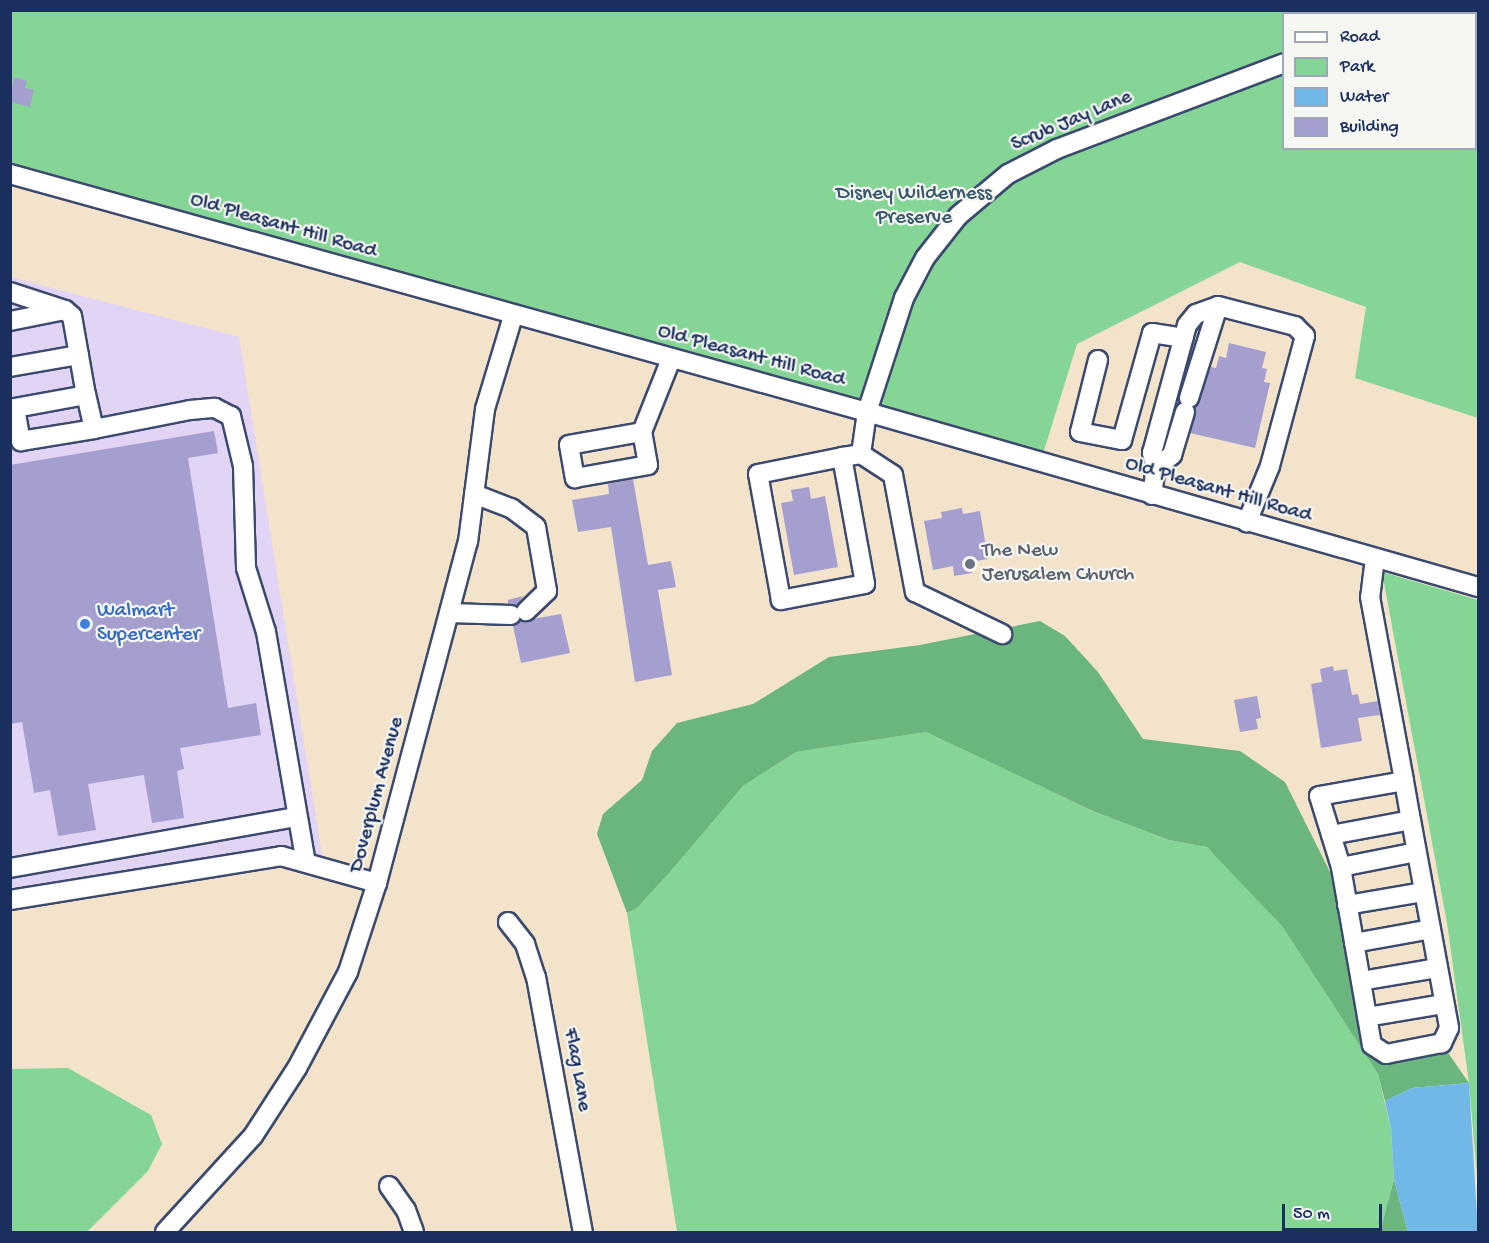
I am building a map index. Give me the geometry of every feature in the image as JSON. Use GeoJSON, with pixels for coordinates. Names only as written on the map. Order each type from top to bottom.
{"type":"FeatureCollection","features":[{"type":"Feature","properties":{"kind":"street","name":"Scrub Jay Lane"},"geometry":{"type":"LineString","coordinates":[[861,454],[867,412],[904,298],[925,258],[958,216],[1008,174],[1057,150],[1282,64]]}},
{"type":"Feature","properties":{"kind":"street","name":"Old Pleasant Hill Road"},"geometry":{"type":"LineString","coordinates":[[10,174],[513,316],[867,412],[1479,588]]}},
{"type":"Feature","properties":{"kind":"street"},"geometry":{"type":"LineString","coordinates":[[10,292],[64,310],[72,316],[94,429]]}},
{"type":"Feature","properties":{"kind":"street"},"geometry":{"type":"LineString","coordinates":[[1156,468],[1172,455],[1218,306]]}},
{"type":"Feature","properties":{"kind":"street"},"geometry":{"type":"LineString","coordinates":[[1152,495],[1156,468],[1152,453],[1184,338],[1196,314],[1218,306],[1295,326],[1305,336],[1270,466],[1246,522]]}},
{"type":"Feature","properties":{"kind":"street"},"geometry":{"type":"LineString","coordinates":[[10,321],[64,310]]}},
{"type":"Feature","properties":{"kind":"street","name":"Doverplum Avenue"},"geometry":{"type":"LineString","coordinates":[[165,1233],[253,1136],[297,1068],[348,972],[377,883],[468,542],[485,409],[513,316]]}},
{"type":"Feature","properties":{"kind":"street"},"geometry":{"type":"LineString","coordinates":[[1098,360],[1080,432],[1122,440],[1152,333],[1184,338]]}},
{"type":"Feature","properties":{"kind":"street"},"geometry":{"type":"LineString","coordinates":[[10,367],[79,355]]}},
{"type":"Feature","properties":{"kind":"street"},"geometry":{"type":"LineString","coordinates":[[642,432],[671,359]]}},
{"type":"Feature","properties":{"kind":"street"},"geometry":{"type":"LineString","coordinates":[[87,395],[13,408],[21,441],[190,410],[215,408],[231,416],[243,466],[246,567],[266,632],[296,817],[306,863]]}},
{"type":"Feature","properties":{"kind":"street"},"geometry":{"type":"LineString","coordinates":[[842,458],[865,584],[782,600],[758,474],[861,454],[893,475],[915,592],[1002,634]]}},
{"type":"Feature","properties":{"kind":"street"},"geometry":{"type":"LineString","coordinates":[[450,613],[519,613],[547,591],[536,527],[511,508],[474,494]]}},
{"type":"Feature","properties":{"kind":"street"},"geometry":{"type":"LineString","coordinates":[[1375,558],[1370,597],[1404,781],[1411,820],[1417,852],[1444,1004],[1449,1028],[1442,1043],[1386,1054],[1372,1045],[1341,867],[1319,796],[1404,781]]}},
{"type":"Feature","properties":{"kind":"street"},"geometry":{"type":"LineString","coordinates":[[10,868],[296,817]]}},
{"type":"Feature","properties":{"kind":"street"},"geometry":{"type":"LineString","coordinates":[[1331,835],[1411,820]]}},
{"type":"Feature","properties":{"kind":"street"},"geometry":{"type":"LineString","coordinates":[[1341,867],[1417,852]]}},
{"type":"Feature","properties":{"kind":"street"},"geometry":{"type":"LineString","coordinates":[[10,900],[281,856],[377,883]]}},
{"type":"Feature","properties":{"kind":"street"},"geometry":{"type":"LineString","coordinates":[[1347,905],[1424,892]]}},
{"type":"Feature","properties":{"kind":"street","name":"Flag Lane"},"geometry":{"type":"LineString","coordinates":[[508,922],[525,944],[536,977],[583,1233]]}},
{"type":"Feature","properties":{"kind":"street"},"geometry":{"type":"LineString","coordinates":[[1354,943],[1431,929]]}},
{"type":"Feature","properties":{"kind":"street"},"geometry":{"type":"LineString","coordinates":[[1361,981],[1438,968]]}},
{"type":"Feature","properties":{"kind":"street"},"geometry":{"type":"LineString","coordinates":[[1367,1017],[1444,1004]]}},
{"type":"Feature","properties":{"kind":"street"},"geometry":{"type":"LineString","coordinates":[[389,1186],[406,1210],[414,1233]]}},
{"type":"Feature","properties":{"kind":"shaded area"},"geometry":{"type":"Polygon","coordinates":[[[10,277],[239,337],[323,861],[11,893],[10,277]]]}},
{"type":"Feature","properties":{"kind":"green space","name":"Disney Wilderness Preserve"},"geometry":{"type":"Polygon","coordinates":[[[10,11],[1478,11],[1478,418],[1355,378],[1366,307],[1240,262],[1077,344],[1042,457],[11,166],[10,11]]]}},
{"type":"Feature","properties":{"kind":"green space"},"geometry":{"type":"Polygon","coordinates":[[[1382,572],[1478,600],[1478,1187],[1469,1083],[1447,923],[1382,572]]]}},
{"type":"Feature","properties":{"kind":"green space"},"geometry":{"type":"Polygon","coordinates":[[[1040,621],[1065,636],[1098,672],[1143,739],[1240,751],[1285,782],[1345,902],[1379,1048],[1444,1047],[1469,1083],[1412,1088],[1385,1101],[1378,1074],[1282,926],[1207,847],[1169,840],[1095,812],[926,732],[796,752],[743,786],[670,872],[637,908],[627,913],[597,834],[603,814],[642,780],[652,751],[677,723],[753,704],[829,657],[920,645],[1040,621]]]}},
{"type":"Feature","properties":{"kind":"green space"},"geometry":{"type":"Polygon","coordinates":[[[926,732],[1095,812],[1169,840],[1207,847],[1236,875],[1282,926],[1378,1074],[1391,1129],[1394,1179],[1380,1232],[677,1232],[627,913],[637,908],[670,872],[743,786],[796,752],[926,732]]]}},
{"type":"Feature","properties":{"kind":"green space"},"geometry":{"type":"Polygon","coordinates":[[[68,1068],[151,1115],[162,1144],[148,1171],[87,1232],[11,1232],[11,1069],[68,1068]]]}},
{"type":"Feature","properties":{"kind":"green space"},"geometry":{"type":"Polygon","coordinates":[[[1394,1179],[1408,1232],[1380,1232],[1394,1179]]]}},
{"type":"Feature","properties":{"kind":"water"},"geometry":{"type":"Polygon","coordinates":[[[1469,1083],[1478,1232],[1408,1232],[1394,1179],[1391,1129],[1385,1101],[1412,1088],[1469,1083]]]}},
{"type":"Feature","properties":{"kind":"building"},"geometry":{"type":"Polygon","coordinates":[[[14,77],[27,81],[25,88],[34,90],[30,107],[10,102],[14,77]]]}},
{"type":"Feature","properties":{"kind":"building"},"geometry":{"type":"Polygon","coordinates":[[[1229,343],[1266,352],[1262,368],[1267,369],[1264,382],[1270,383],[1255,448],[1190,433],[1195,407],[1211,367],[1216,368],[1219,356],[1226,358],[1229,343]]]}},
{"type":"Feature","properties":{"kind":"building"},"geometry":{"type":"Polygon","coordinates":[[[214,431],[218,453],[188,458],[228,708],[256,703],[261,735],[180,748],[184,769],[177,771],[184,818],[152,823],[144,775],[88,784],[96,830],[58,836],[50,790],[34,793],[22,722],[10,724],[10,465],[214,431]]]}},
{"type":"Feature","properties":{"kind":"building"},"geometry":{"type":"Polygon","coordinates":[[[633,479],[648,565],[671,561],[676,587],[658,590],[672,675],[635,682],[611,527],[578,532],[572,500],[609,494],[608,484],[633,479]]]}},
{"type":"Feature","properties":{"kind":"building"},"geometry":{"type":"Polygon","coordinates":[[[809,487],[811,499],[825,496],[838,567],[794,575],[781,503],[793,501],[791,490],[809,487]]]}},
{"type":"Feature","properties":{"kind":"building"},"geometry":{"type":"Polygon","coordinates":[[[962,508],[963,514],[980,511],[988,559],[970,562],[972,573],[954,576],[953,566],[933,570],[924,521],[942,518],[941,512],[962,508]]]}},
{"type":"Feature","properties":{"kind":"building"},"geometry":{"type":"Polygon","coordinates":[[[523,596],[517,605],[508,604],[508,600],[523,596]]]}},
{"type":"Feature","properties":{"kind":"building"},"geometry":{"type":"Polygon","coordinates":[[[561,614],[570,653],[521,663],[513,626],[521,621],[561,614]]]}},
{"type":"Feature","properties":{"kind":"building"},"geometry":{"type":"Polygon","coordinates":[[[1333,666],[1334,671],[1347,669],[1352,695],[1358,694],[1360,704],[1378,701],[1380,715],[1358,718],[1362,741],[1321,748],[1311,684],[1322,682],[1320,669],[1333,666]]]}},
{"type":"Feature","properties":{"kind":"building"},"geometry":{"type":"Polygon","coordinates":[[[1257,696],[1261,718],[1256,719],[1258,729],[1240,732],[1234,700],[1257,696]]]}},
{"type":"Feature","properties":{"kind":"place","name":"The New Jerusalem Church"},"geometry":{"type":"Point","coordinates":[970,564]}},
{"type":"Feature","properties":{"kind":"place","name":"Walmart Supercenter"},"geometry":{"type":"Point","coordinates":[85,624]}}]}
